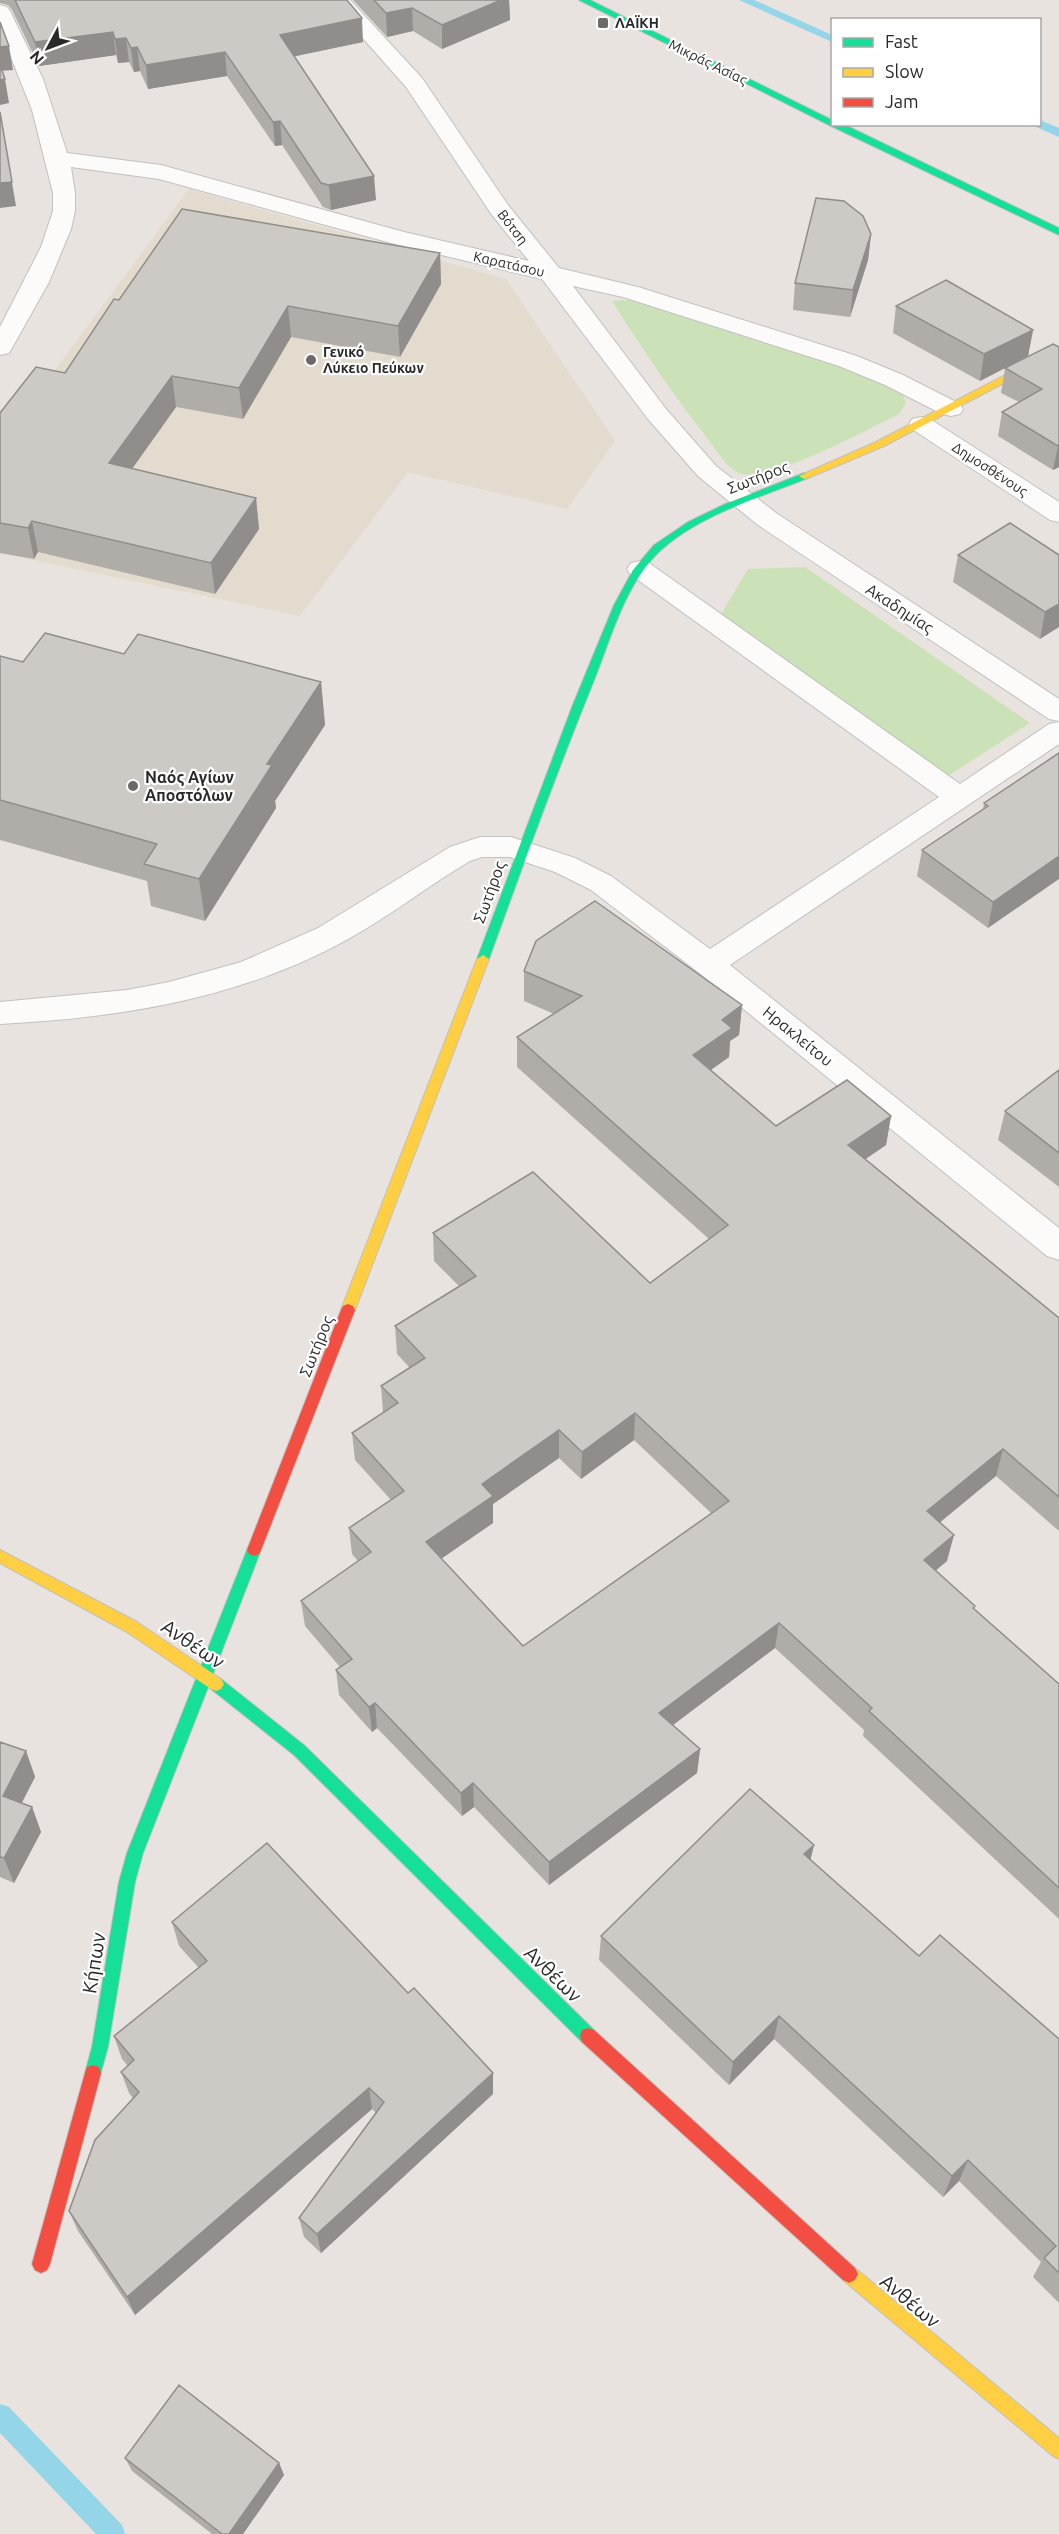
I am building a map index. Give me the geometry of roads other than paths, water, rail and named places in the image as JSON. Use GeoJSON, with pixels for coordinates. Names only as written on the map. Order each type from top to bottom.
{"type":"FeatureCollection","features":[{"type":"Feature","properties":{"kind":"street","name":"Βότση"},"geometry":{"type":"LineString","coordinates":[[339,0],[414,83],[500,210],[552,274],[679,441],[707,471],[743,501]]}},
{"type":"Feature","properties":{"kind":"street","name":"Μικράς Ασίας"},"geometry":{"type":"LineString","coordinates":[[583,0],[831,123]]}},
{"type":"Feature","properties":{"kind":"street"},"geometry":{"type":"LineString","coordinates":[[0,11],[27,64],[64,190],[62,217],[32,289],[0,348]]}},
{"type":"Feature","properties":{"kind":"street","name":"Μικράς Ασίας"},"geometry":{"type":"LineString","coordinates":[[838,126],[1059,232]]}},
{"type":"Feature","properties":{"kind":"street","name":"Καρατάσου"},"geometry":{"type":"LineString","coordinates":[[56,158],[161,172],[399,238],[630,292],[788,340],[894,380],[951,409]]}},
{"type":"Feature","properties":{"kind":"street","name":"Σωτήρος"},"geometry":{"type":"LineString","coordinates":[[204,1674],[441,1073],[521,850],[618,608],[640,569],[657,548],[699,519],[837,463],[921,424],[1059,350]]}},
{"type":"Feature","properties":{"kind":"street","name":"Δημοσθένους"},"geometry":{"type":"LineString","coordinates":[[921,424],[1059,514]]}},
{"type":"Feature","properties":{"kind":"street","name":"Ακαδημίας"},"geometry":{"type":"LineString","coordinates":[[743,501],[813,550],[1059,712]]}},
{"type":"Feature","properties":{"kind":"street"},"geometry":{"type":"LineString","coordinates":[[640,569],[960,798]]}},
{"type":"Feature","properties":{"kind":"street"},"geometry":{"type":"LineString","coordinates":[[709,964],[1059,731]]}},
{"type":"Feature","properties":{"kind":"street","name":"Ηρακλείτου"},"geometry":{"type":"LineString","coordinates":[[0,1013],[114,1002],[180,990],[239,974],[328,936],[466,851],[492,845],[521,850],[565,865],[601,883],[709,964],[1059,1247]]}},
{"type":"Feature","properties":{"kind":"street","name":"Ανθέων"},"geometry":{"type":"LineString","coordinates":[[0,1556],[132,1627],[204,1674],[299,1750],[610,2057],[777,2211],[907,2325],[1059,2450]]}},
{"type":"Feature","properties":{"kind":"street","name":"Κήπων"},"geometry":{"type":"LineString","coordinates":[[41,2264],[100,2048],[127,1882],[135,1853],[204,1674]]}},
{"type":"Feature","properties":{"kind":"waterway"},"geometry":{"type":"LineString","coordinates":[[745,0],[831,39]]}},
{"type":"Feature","properties":{"kind":"waterway"},"geometry":{"type":"LineString","coordinates":[[1041,124],[1059,133]]}},
{"type":"Feature","properties":{"kind":"waterway"},"geometry":{"type":"LineString","coordinates":[[0,2416],[113,2534]]}},
{"type":"Feature","properties":{"kind":"place","name":"ΛΑΪΚΗ"},"geometry":{"type":"Point","coordinates":[603,23]}},
{"type":"Feature","properties":{"kind":"place","name":"Γενικό Λύκειο Πεύκων"},"geometry":{"type":"Point","coordinates":[311,360]}},
{"type":"Feature","properties":{"kind":"place","name":"Ναός Αγίων Αποστόλων"},"geometry":{"type":"Point","coordinates":[133,786]}}]}
